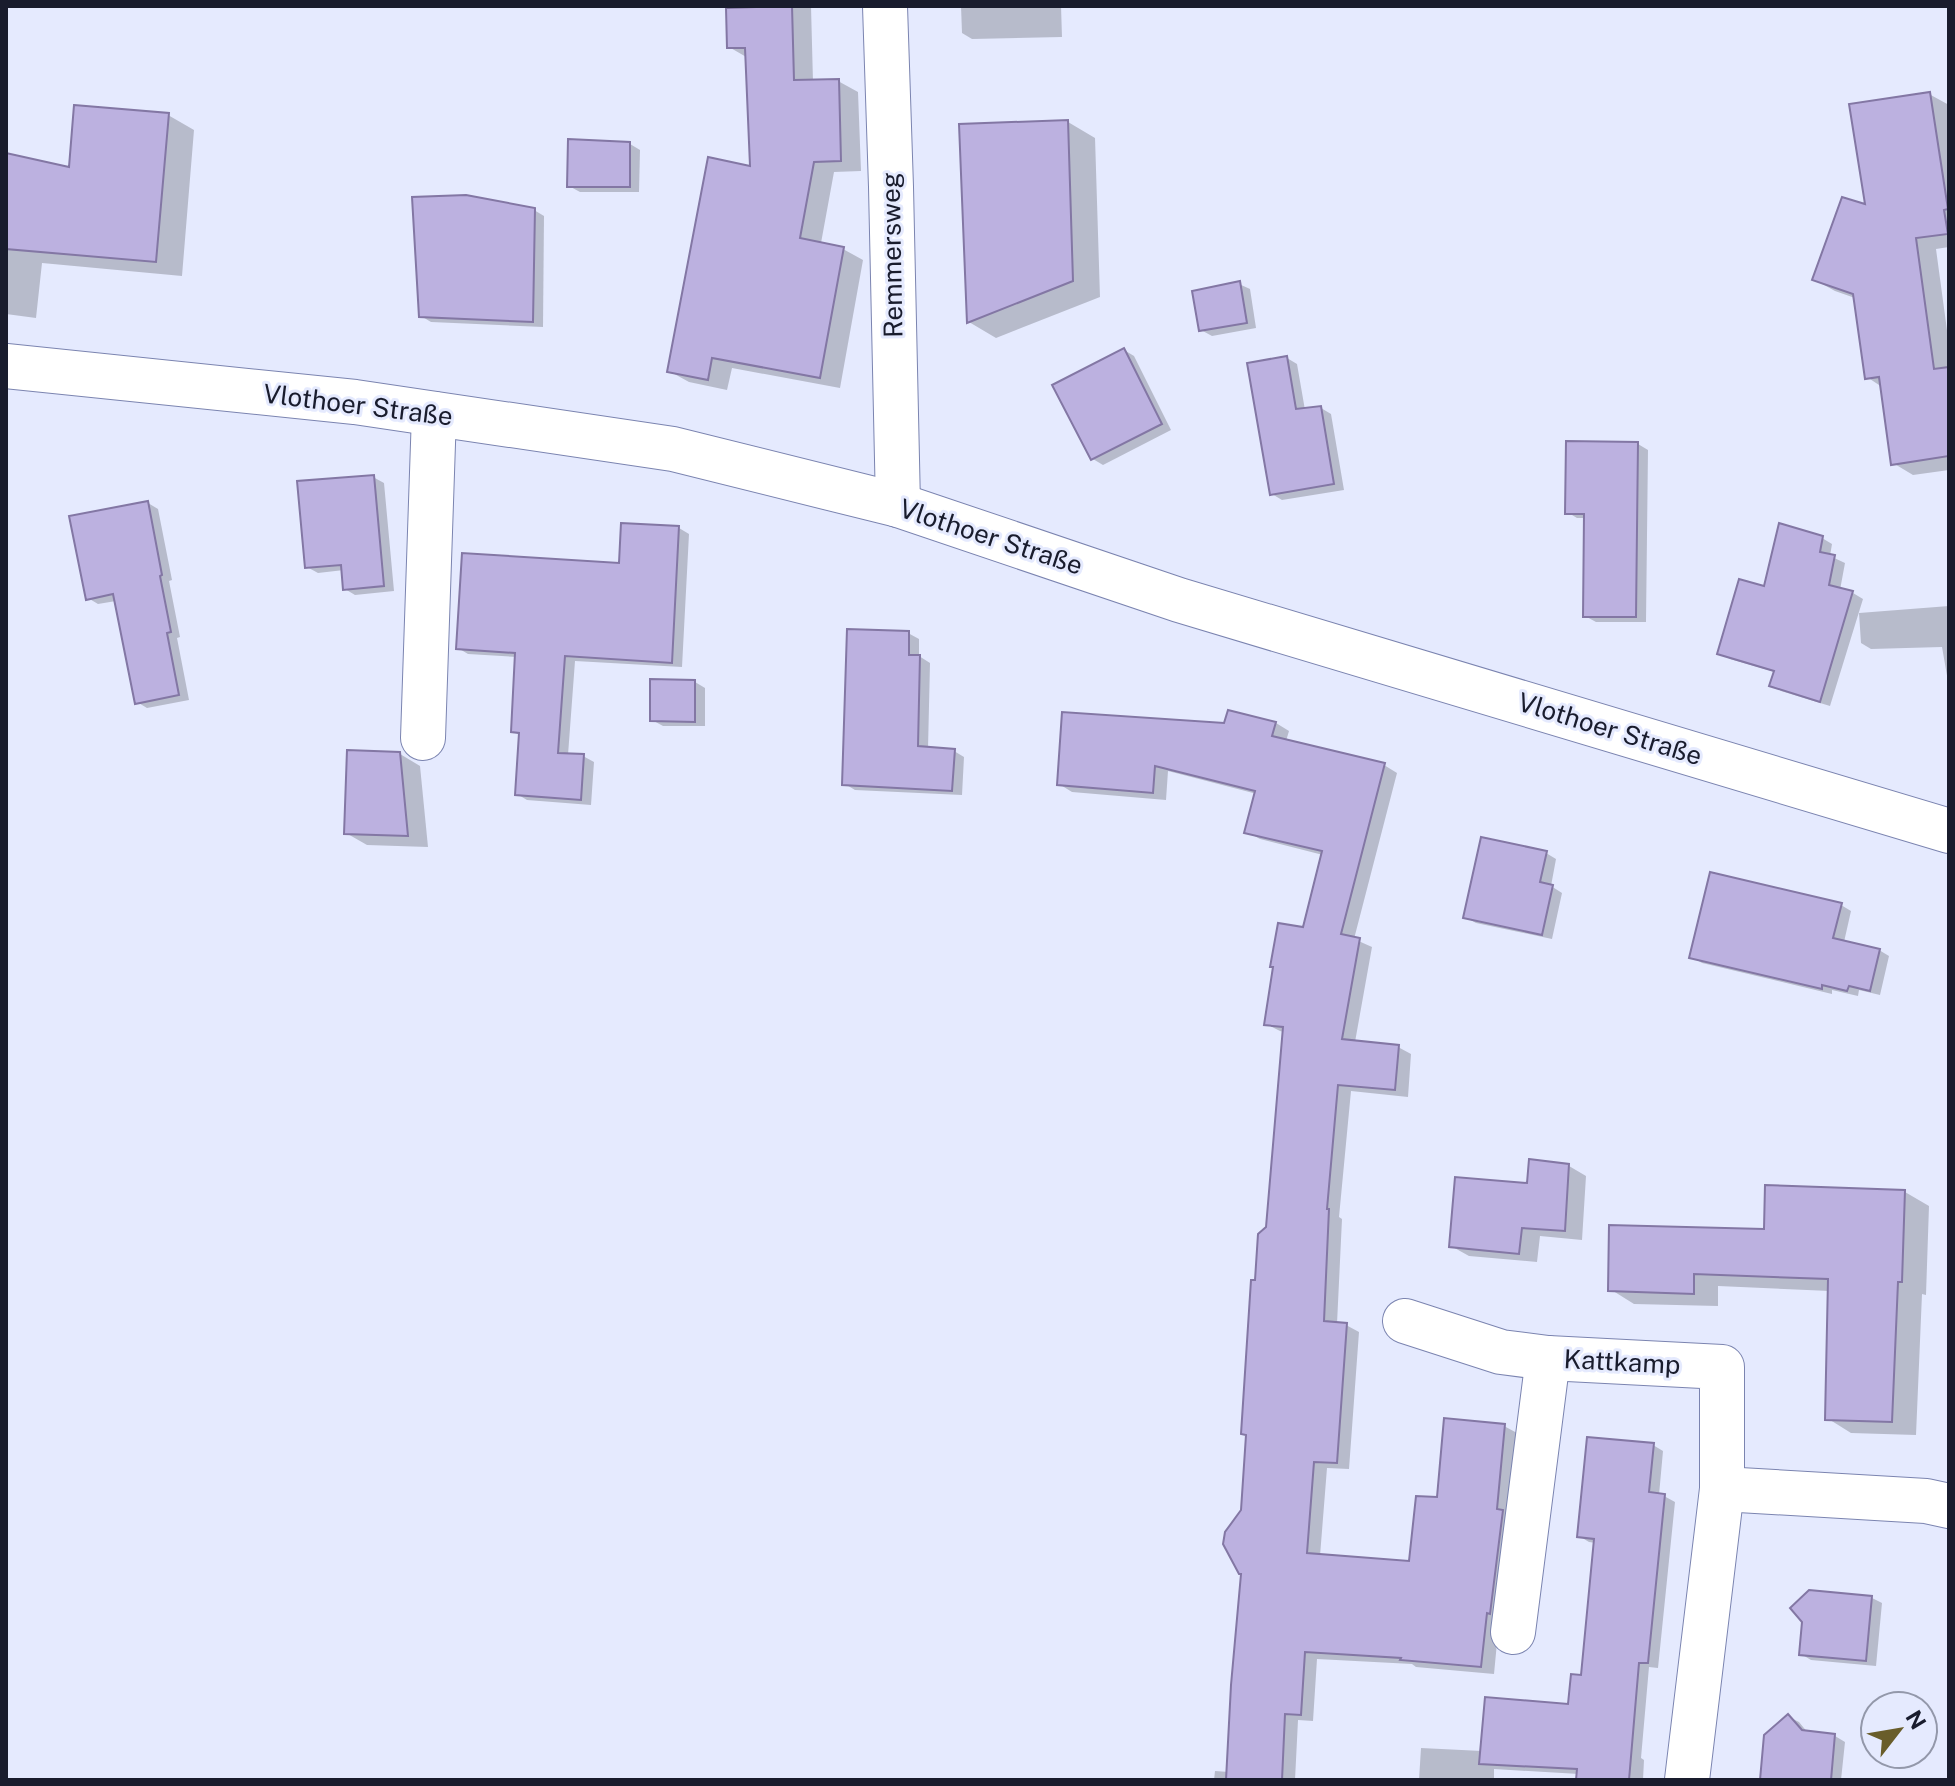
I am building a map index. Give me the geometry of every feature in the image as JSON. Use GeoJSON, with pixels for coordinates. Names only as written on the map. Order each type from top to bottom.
{"type":"FeatureCollection","features":[{"type":"Feature","properties":{"kind":"street","name":"Remmersweg"},"geometry":{"type":"LineString","coordinates":[[885,6],[898,505]]}},
{"type":"Feature","properties":{"kind":"street","name":"Vlothoer Straße"},"geometry":{"type":"LineString","coordinates":[[6,366],[355,402],[673,449],[898,505],[1179,600],[1949,831]]}},
{"type":"Feature","properties":{"kind":"street"},"geometry":{"type":"LineString","coordinates":[[423,738],[434,414]]}},
{"type":"Feature","properties":{"kind":"street","name":"Kattkamp"},"geometry":{"type":"LineString","coordinates":[[1405,1321],[1501,1352],[1548,1358],[1722,1367],[1722,1489],[1687,1780]]}},
{"type":"Feature","properties":{"kind":"street"},"geometry":{"type":"LineString","coordinates":[[1513,1632],[1548,1358]]}},
{"type":"Feature","properties":{"kind":"street"},"geometry":{"type":"LineString","coordinates":[[1722,1489],[1926,1501],[1949,1506]]}},
{"type":"Feature","properties":{"kind":"building"},"geometry":{"type":"Polygon","coordinates":[[[792,6],[794,80],[839,79],[841,161],[814,162],[800,238],[844,247],[820,378],[712,358],[708,380],[667,372],[708,157],[750,166],[745,48],[727,48],[726,8],[792,6]]]}},
{"type":"Feature","properties":{"kind":"building"},"geometry":{"type":"Polygon","coordinates":[[[1930,92],[1948,209],[1944,210],[1948,234],[1916,238],[1934,369],[1949,367],[1949,456],[1891,465],[1879,377],[1865,379],[1853,294],[1812,280],[1842,197],[1865,204],[1849,104],[1930,92]]]}},
{"type":"Feature","properties":{"kind":"building"},"geometry":{"type":"Polygon","coordinates":[[[74,105],[169,113],[156,262],[6,249],[6,153],[69,167],[74,105]]]}},
{"type":"Feature","properties":{"kind":"building"},"geometry":{"type":"Polygon","coordinates":[[[1068,120],[1073,281],[967,323],[959,124],[1068,120]]]}},
{"type":"Feature","properties":{"kind":"building"},"geometry":{"type":"Polygon","coordinates":[[[568,139],[630,142],[630,187],[567,187],[568,139]]]}},
{"type":"Feature","properties":{"kind":"building"},"geometry":{"type":"Polygon","coordinates":[[[466,195],[535,208],[533,322],[419,317],[412,197],[466,195]]]}},
{"type":"Feature","properties":{"kind":"building"},"geometry":{"type":"Polygon","coordinates":[[[1240,281],[1247,323],[1199,331],[1192,291],[1240,281]]]}},
{"type":"Feature","properties":{"kind":"building"},"geometry":{"type":"Polygon","coordinates":[[[1124,348],[1162,424],[1091,460],[1052,385],[1124,348]]]}},
{"type":"Feature","properties":{"kind":"building"},"geometry":{"type":"Polygon","coordinates":[[[1287,356],[1296,409],[1321,406],[1334,484],[1270,495],[1247,363],[1287,356]]]}},
{"type":"Feature","properties":{"kind":"building"},"geometry":{"type":"Polygon","coordinates":[[[1566,441],[1638,442],[1636,617],[1583,617],[1584,514],[1565,514],[1566,441]]]}},
{"type":"Feature","properties":{"kind":"building"},"geometry":{"type":"Polygon","coordinates":[[[374,475],[384,586],[343,590],[341,565],[305,568],[297,481],[374,475]]]}},
{"type":"Feature","properties":{"kind":"building"},"geometry":{"type":"Polygon","coordinates":[[[148,501],[179,695],[135,704],[113,594],[86,600],[69,516],[148,501]]]}},
{"type":"Feature","properties":{"kind":"building"},"geometry":{"type":"Polygon","coordinates":[[[621,523],[679,526],[672,663],[565,656],[558,753],[584,754],[581,800],[515,795],[519,733],[511,732],[515,653],[456,649],[462,553],[619,563],[621,523]]]}},
{"type":"Feature","properties":{"kind":"building"},"geometry":{"type":"Polygon","coordinates":[[[1779,523],[1823,536],[1820,552],[1835,555],[1829,585],[1853,591],[1820,702],[1769,686],[1774,671],[1717,654],[1739,579],[1764,586],[1779,523]]]}},
{"type":"Feature","properties":{"kind":"building"},"geometry":{"type":"Polygon","coordinates":[[[847,629],[909,631],[909,655],[920,655],[918,746],[955,749],[952,791],[842,785],[847,629]]]}},
{"type":"Feature","properties":{"kind":"building"},"geometry":{"type":"Polygon","coordinates":[[[650,679],[695,680],[695,722],[650,721],[650,679]]]}},
{"type":"Feature","properties":{"kind":"building"},"geometry":{"type":"Polygon","coordinates":[[[1228,710],[1276,722],[1272,736],[1385,763],[1341,934],[1360,938],[1342,1039],[1399,1045],[1395,1090],[1338,1085],[1327,1209],[1324,1321],[1347,1323],[1337,1463],[1314,1462],[1307,1553],[1409,1561],[1416,1496],[1437,1497],[1444,1418],[1505,1424],[1497,1509],[1503,1510],[1481,1667],[1305,1652],[1301,1715],[1285,1714],[1282,1780],[1226,1780],[1241,1574],[1223,1544],[1225,1532],[1241,1510],[1246,1435],[1241,1434],[1251,1280],[1255,1280],[1258,1234],[1266,1227],[1283,1027],[1264,1025],[1273,967],[1270,967],[1278,923],[1303,927],[1322,851],[1244,833],[1255,791],[1155,766],[1153,793],[1057,785],[1062,712],[1224,723],[1228,710]]]}},
{"type":"Feature","properties":{"kind":"building"},"geometry":{"type":"Polygon","coordinates":[[[347,750],[400,752],[408,836],[344,834],[347,750]]]}},
{"type":"Feature","properties":{"kind":"building"},"geometry":{"type":"Polygon","coordinates":[[[1481,837],[1547,851],[1540,882],[1553,885],[1542,935],[1463,918],[1481,837]]]}},
{"type":"Feature","properties":{"kind":"building"},"geometry":{"type":"Polygon","coordinates":[[[1710,872],[1842,903],[1833,938],[1880,949],[1870,991],[1849,986],[1847,991],[1822,985],[1822,989],[1689,958],[1710,872]]]}},
{"type":"Feature","properties":{"kind":"building"},"geometry":{"type":"Polygon","coordinates":[[[1529,1159],[1569,1164],[1565,1231],[1522,1228],[1519,1254],[1449,1247],[1455,1177],[1527,1183],[1529,1159]]]}},
{"type":"Feature","properties":{"kind":"building"},"geometry":{"type":"Polygon","coordinates":[[[1765,1185],[1905,1190],[1892,1422],[1825,1420],[1828,1279],[1694,1274],[1694,1294],[1608,1291],[1609,1225],[1764,1229],[1765,1185]]]}},
{"type":"Feature","properties":{"kind":"building"},"geometry":{"type":"Polygon","coordinates":[[[1587,1437],[1654,1443],[1649,1492],[1665,1494],[1648,1663],[1639,1663],[1629,1780],[1576,1780],[1577,1769],[1479,1764],[1485,1697],[1568,1704],[1571,1674],[1581,1675],[1594,1539],[1577,1537],[1587,1437]]]}},
{"type":"Feature","properties":{"kind":"building"},"geometry":{"type":"Polygon","coordinates":[[[1809,1590],[1872,1596],[1866,1661],[1799,1655],[1802,1622],[1790,1608],[1809,1590]]]}},
{"type":"Feature","properties":{"kind":"building"},"geometry":{"type":"Polygon","coordinates":[[[1788,1714],[1802,1730],[1835,1734],[1831,1780],[1760,1780],[1764,1735],[1788,1714]]]}}]}
